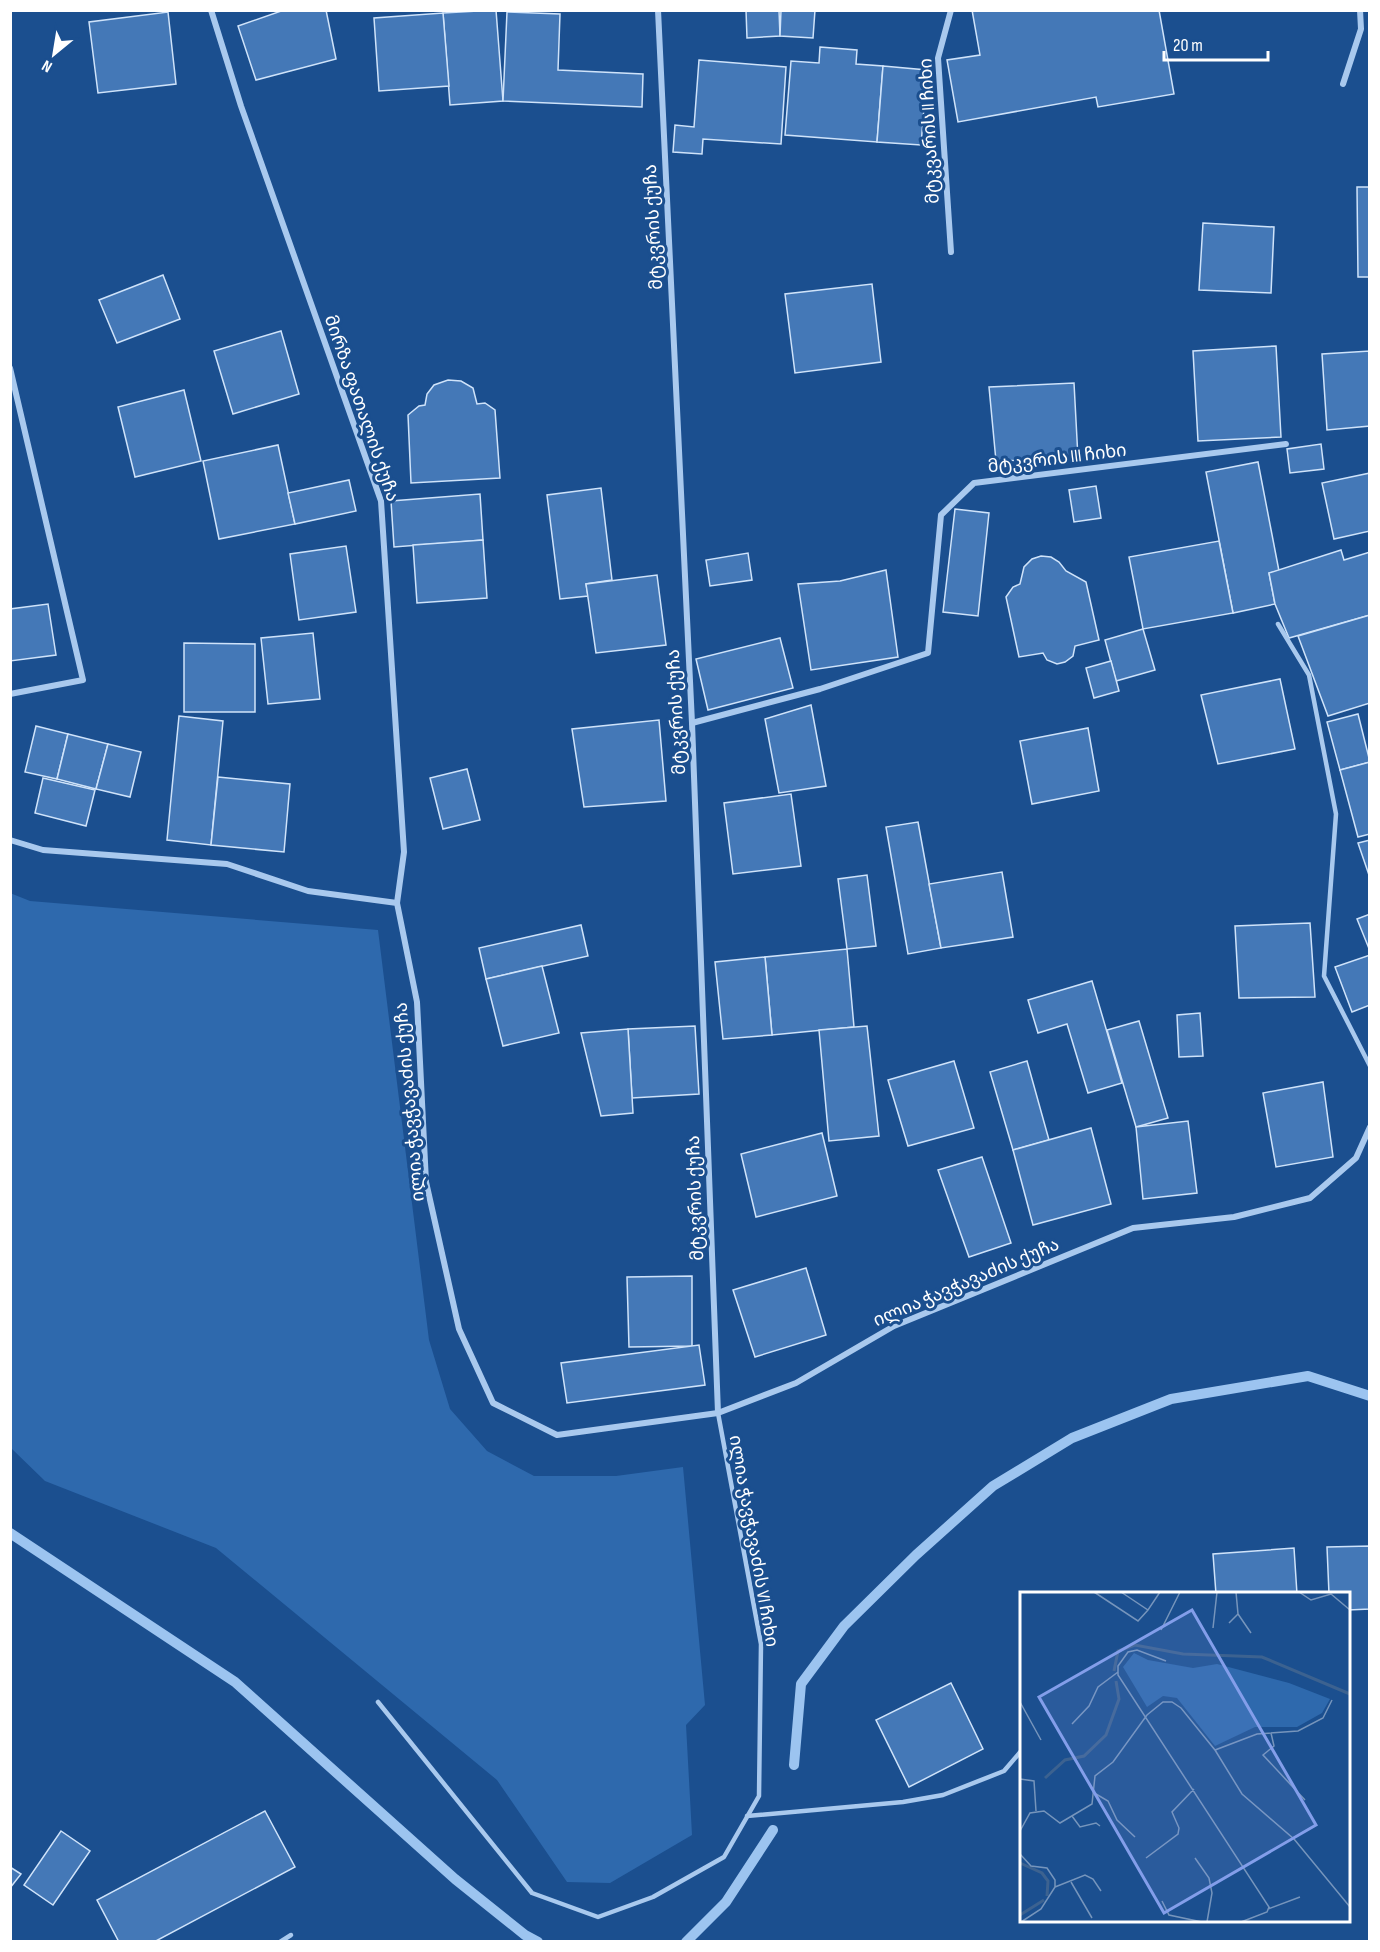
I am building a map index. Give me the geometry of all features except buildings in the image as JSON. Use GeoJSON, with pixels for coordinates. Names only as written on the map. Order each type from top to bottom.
{"type":"FeatureCollection","features":[{"type":"Feature","properties":{"kind":"street","name":"მირზა ფათალის ქუჩა"},"geometry":{"type":"LineString","coordinates":[[211,10],[241,105],[381,501],[405,852],[397,903]]}},
{"type":"Feature","properties":{"kind":"street","name":"მტკვრის ქუჩა"},"geometry":{"type":"LineString","coordinates":[[657,10],[692,723],[718,1413]]}},
{"type":"Feature","properties":{"kind":"street","name":"მტკვარის II ჩიხი"},"geometry":{"type":"LineString","coordinates":[[951,10],[938,58],[951,252]]}},
{"type":"Feature","properties":{"kind":"street"},"geometry":{"type":"LineString","coordinates":[[1343,84],[1360,29],[1360,10]]}},
{"type":"Feature","properties":{"kind":"street"},"geometry":{"type":"LineString","coordinates":[[10,368],[83,680],[10,694]]}},
{"type":"Feature","properties":{"kind":"street","name":"მტკვრის III ჩიხი"},"geometry":{"type":"LineString","coordinates":[[692,723],[820,689],[928,654],[940,515],[974,483],[1286,444]]}},
{"type":"Feature","properties":{"kind":"street"},"geometry":{"type":"LineString","coordinates":[[10,840],[43,850],[227,864],[308,891],[397,903]]}},
{"type":"Feature","properties":{"kind":"street","name":"ილია ჭავჭავაძის ქუჩა"},"geometry":{"type":"LineString","coordinates":[[397,903],[417,1002],[426,1182],[459,1329],[493,1403],[557,1435],[718,1413],[796,1383],[894,1326],[1133,1228],[1234,1217],[1310,1198],[1356,1158],[1370,1127]]}},
{"type":"Feature","properties":{"kind":"lane"},"geometry":{"type":"LineString","coordinates":[[1278,624],[1309,675],[1336,814],[1324,976],[1370,1066]]}},
{"type":"Feature","properties":{"kind":"lane","name":"ილია ჭავჭავაძის VI ჩიხი"},"geometry":{"type":"LineString","coordinates":[[378,1702],[532,1893],[598,1917],[653,1897],[724,1857],[759,1796],[761,1644],[718,1413]]}},
{"type":"Feature","properties":{"kind":"lane"},"geometry":{"type":"LineString","coordinates":[[747,1816],[903,1803],[943,1795],[1004,1770],[1020,1752]]}},
{"type":"Feature","properties":{"kind":"lane"},"geometry":{"type":"LineString","coordinates":[[280,1941],[291,1935]]}},
{"type":"Feature","properties":{"kind":"shaded area"},"geometry":{"type":"Polygon","coordinates":[[[10,893],[30,901],[378,930],[429,1340],[450,1409],[487,1451],[534,1476],[616,1476],[683,1467],[705,1705],[686,1725],[692,1835],[610,1883],[567,1882],[497,1780],[216,1548],[45,1481],[11,1448],[10,893]]]}},
{"type":"Feature","properties":{"kind":"waterway"},"geometry":{"type":"LineString","coordinates":[[794,1765],[801,1684],[844,1626],[916,1555],[993,1486],[1072,1438],[1171,1399],[1308,1376],[1370,1396]]}},
{"type":"Feature","properties":{"kind":"waterway"},"geometry":{"type":"LineString","coordinates":[[10,1533],[235,1682],[455,1879],[525,1935],[538,1942]]}},
{"type":"Feature","properties":{"kind":"waterway"},"geometry":{"type":"LineString","coordinates":[[686,1942],[726,1902],[773,1830]]}}]}
